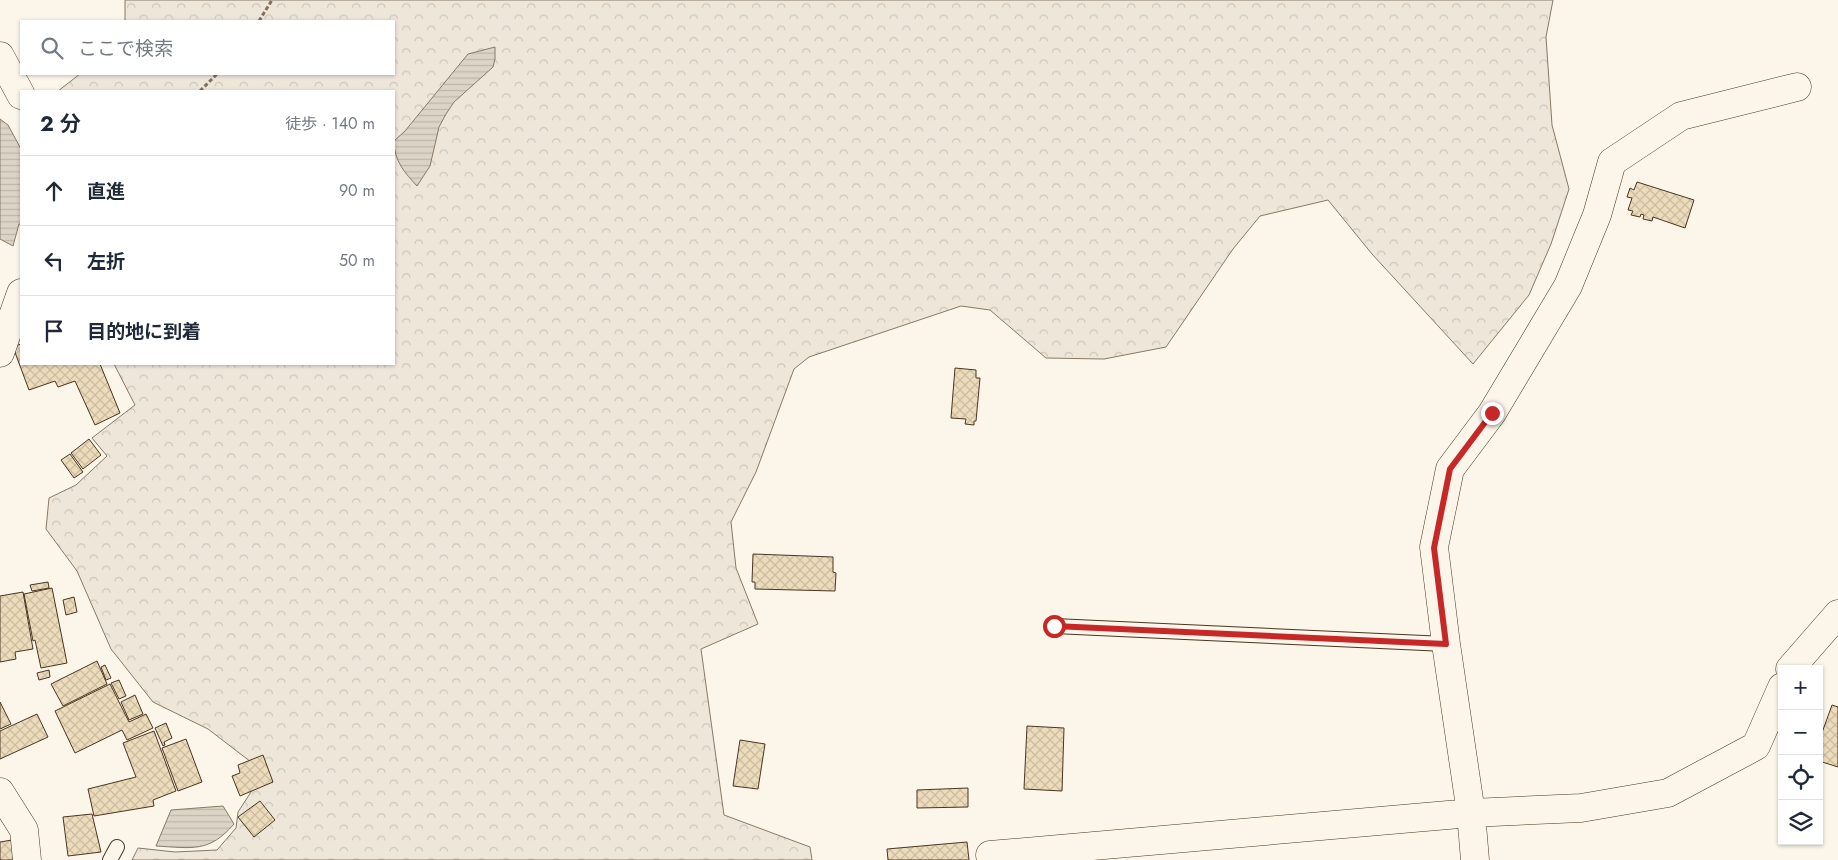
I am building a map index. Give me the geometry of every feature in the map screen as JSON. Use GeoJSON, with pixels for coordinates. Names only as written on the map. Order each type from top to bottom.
{"type":"FeatureCollection","features":[{"type":"Feature","properties":{"kind":"street"},"geometry":{"type":"LineString","coordinates":[[0,56],[20,93]]}},
{"type":"Feature","properties":{"kind":"street"},"geometry":{"type":"LineString","coordinates":[[1475,860],[1434,548],[1450,469],[1492,413],[1568,286],[1597,216],[1612,162],[1681,116],[1797,87]]}},
{"type":"Feature","properties":{"kind":"street"},"geometry":{"type":"LineString","coordinates":[[0,353],[20,296]]}},
{"type":"Feature","properties":{"kind":"street"},"geometry":{"type":"LineString","coordinates":[[1793,665],[1838,614]]}},
{"type":"Feature","properties":{"kind":"street"},"geometry":{"type":"LineString","coordinates":[[990,855],[1470,813],[1581,808],[1668,792],[1756,746],[1778,696]]}},
{"type":"Feature","properties":{"kind":"street"},"geometry":{"type":"LineString","coordinates":[[0,792],[24,830],[27,860]]}},
{"type":"Feature","properties":{"kind":"lane"},"geometry":{"type":"LineString","coordinates":[[1054,626],[1446,644]]}},
{"type":"Feature","properties":{"kind":"lane"},"geometry":{"type":"LineString","coordinates":[[110,860],[117,847]]}},
{"type":"Feature","properties":{"kind":"path"},"geometry":{"type":"LineString","coordinates":[[260,20],[272,0]]}},
{"type":"Feature","properties":{"kind":"path"},"geometry":{"type":"LineString","coordinates":[[201,90],[216,75]]}},
{"type":"Feature","properties":{"kind":"green space"},"geometry":{"type":"Polygon","coordinates":[[[125,0],[1553,0],[1546,37],[1552,125],[1569,189],[1551,244],[1529,295],[1473,364],[1372,254],[1328,200],[1260,216],[1233,249],[1166,347],[1104,359],[1046,358],[990,310],[961,306],[809,357],[794,369],[756,472],[731,522],[736,568],[758,624],[701,649],[724,815],[810,847],[812,860],[132,860],[138,848],[175,852],[217,850],[236,828],[238,812],[264,772],[208,729],[153,702],[111,649],[77,571],[46,529],[49,498],[76,485],[107,456],[92,438],[135,405],[115,365],[395,365],[395,90],[59,90],[79,75],[395,75],[395,20],[125,20],[125,0]]]}},
{"type":"Feature","properties":{"kind":"shaded area"},"geometry":{"type":"Polygon","coordinates":[[[495,47],[493,67],[454,102],[446,114],[439,127],[430,166],[417,186],[398,161],[395,152],[395,140],[405,131],[468,54],[495,47]]]}},
{"type":"Feature","properties":{"kind":"shaded area"},"geometry":{"type":"Polygon","coordinates":[[[0,119],[8,125],[20,147],[20,224],[13,246],[0,239],[0,119]]]}},
{"type":"Feature","properties":{"kind":"shaded area"},"geometry":{"type":"Polygon","coordinates":[[[223,806],[234,824],[216,840],[199,847],[190,848],[156,846],[171,810],[223,806]]]}},
{"type":"Feature","properties":{"kind":"building"},"geometry":{"type":"Polygon","coordinates":[[[1637,182],[1694,200],[1685,228],[1653,217],[1652,221],[1643,219],[1644,215],[1641,214],[1640,217],[1631,215],[1633,211],[1628,210],[1632,198],[1627,197],[1630,188],[1634,190],[1637,182]]]}},
{"type":"Feature","properties":{"kind":"building"},"geometry":{"type":"Polygon","coordinates":[[[20,344],[20,365],[100,365],[120,413],[95,425],[75,381],[58,387],[55,381],[29,390],[13,347],[20,344]]]}},
{"type":"Feature","properties":{"kind":"building"},"geometry":{"type":"Polygon","coordinates":[[[955,368],[976,370],[976,378],[980,378],[974,425],[965,424],[966,419],[951,418],[955,368]]]}},
{"type":"Feature","properties":{"kind":"building"},"geometry":{"type":"Polygon","coordinates":[[[89,439],[101,455],[83,469],[71,453],[89,439]]]}},
{"type":"Feature","properties":{"kind":"building"},"geometry":{"type":"Polygon","coordinates":[[[70,454],[83,472],[74,478],[61,460],[70,454]]]}},
{"type":"Feature","properties":{"kind":"building"},"geometry":{"type":"Polygon","coordinates":[[[753,554],[833,557],[833,572],[836,573],[835,591],[755,589],[755,582],[752,582],[753,554]]]}},
{"type":"Feature","properties":{"kind":"building"},"geometry":{"type":"Polygon","coordinates":[[[48,582],[49,588],[32,591],[30,585],[48,582]]]}},
{"type":"Feature","properties":{"kind":"building"},"geometry":{"type":"Polygon","coordinates":[[[52,588],[67,663],[41,668],[35,640],[33,641],[24,594],[52,588]]]}},
{"type":"Feature","properties":{"kind":"building"},"geometry":{"type":"Polygon","coordinates":[[[23,592],[33,649],[15,652],[16,659],[0,662],[0,596],[23,592]]]}},
{"type":"Feature","properties":{"kind":"building"},"geometry":{"type":"Polygon","coordinates":[[[74,597],[77,612],[66,615],[63,600],[74,597]]]}},
{"type":"Feature","properties":{"kind":"building"},"geometry":{"type":"Polygon","coordinates":[[[97,661],[107,684],[63,706],[51,684],[97,661]]]}},
{"type":"Feature","properties":{"kind":"building"},"geometry":{"type":"Polygon","coordinates":[[[105,665],[111,678],[106,680],[101,667],[105,665]]]}},
{"type":"Feature","properties":{"kind":"building"},"geometry":{"type":"Polygon","coordinates":[[[49,670],[50,677],[39,680],[37,673],[49,670]]]}},
{"type":"Feature","properties":{"kind":"building"},"geometry":{"type":"Polygon","coordinates":[[[119,680],[126,696],[119,699],[111,683],[119,680]]]}},
{"type":"Feature","properties":{"kind":"building"},"geometry":{"type":"Polygon","coordinates":[[[110,684],[129,722],[146,714],[153,728],[127,740],[122,730],[75,753],[55,711],[110,684]]]}},
{"type":"Feature","properties":{"kind":"building"},"geometry":{"type":"Polygon","coordinates":[[[135,695],[143,714],[129,720],[121,702],[135,695]]]}},
{"type":"Feature","properties":{"kind":"building"},"geometry":{"type":"Polygon","coordinates":[[[0,702],[11,724],[0,729],[0,702]]]}},
{"type":"Feature","properties":{"kind":"building"},"geometry":{"type":"Polygon","coordinates":[[[1832,705],[1838,707],[1838,767],[1823,762],[1823,730],[1832,705]]]}},
{"type":"Feature","properties":{"kind":"building"},"geometry":{"type":"Polygon","coordinates":[[[37,714],[48,737],[0,759],[0,731],[37,714]]]}},
{"type":"Feature","properties":{"kind":"building"},"geometry":{"type":"Polygon","coordinates":[[[166,723],[172,738],[164,742],[165,745],[163,746],[155,728],[166,723]]]}},
{"type":"Feature","properties":{"kind":"building"},"geometry":{"type":"Polygon","coordinates":[[[1027,726],[1064,728],[1062,791],[1024,789],[1027,726]]]}},
{"type":"Feature","properties":{"kind":"building"},"geometry":{"type":"Polygon","coordinates":[[[154,731],[176,791],[153,800],[154,806],[94,816],[88,789],[136,777],[123,743],[154,731]]]}},
{"type":"Feature","properties":{"kind":"building"},"geometry":{"type":"Polygon","coordinates":[[[186,739],[202,782],[178,791],[162,748],[186,739]]]}},
{"type":"Feature","properties":{"kind":"building"},"geometry":{"type":"Polygon","coordinates":[[[740,740],[765,744],[758,789],[733,786],[740,740]]]}},
{"type":"Feature","properties":{"kind":"building"},"geometry":{"type":"Polygon","coordinates":[[[263,755],[273,782],[240,796],[232,776],[240,773],[238,765],[263,755]]]}},
{"type":"Feature","properties":{"kind":"building"},"geometry":{"type":"Polygon","coordinates":[[[968,788],[968,807],[917,808],[917,790],[968,788]]]}},
{"type":"Feature","properties":{"kind":"building"},"geometry":{"type":"Polygon","coordinates":[[[260,801],[275,820],[254,837],[238,817],[260,801]]]}},
{"type":"Feature","properties":{"kind":"building"},"geometry":{"type":"Polygon","coordinates":[[[92,814],[101,852],[68,856],[63,817],[92,814]]]}},
{"type":"Feature","properties":{"kind":"building"},"geometry":{"type":"Polygon","coordinates":[[[12,840],[15,860],[0,860],[0,842],[12,840]]]}},
{"type":"Feature","properties":{"kind":"building"},"geometry":{"type":"Polygon","coordinates":[[[967,842],[969,860],[888,860],[887,849],[967,842]]]}},
{"type":"Feature","properties":{"kind":"route"},"geometry":{"type":"LineString","coordinates":[[1054,626],[1446,644],[1434,548],[1450,469],[1492,413]]}}]}
